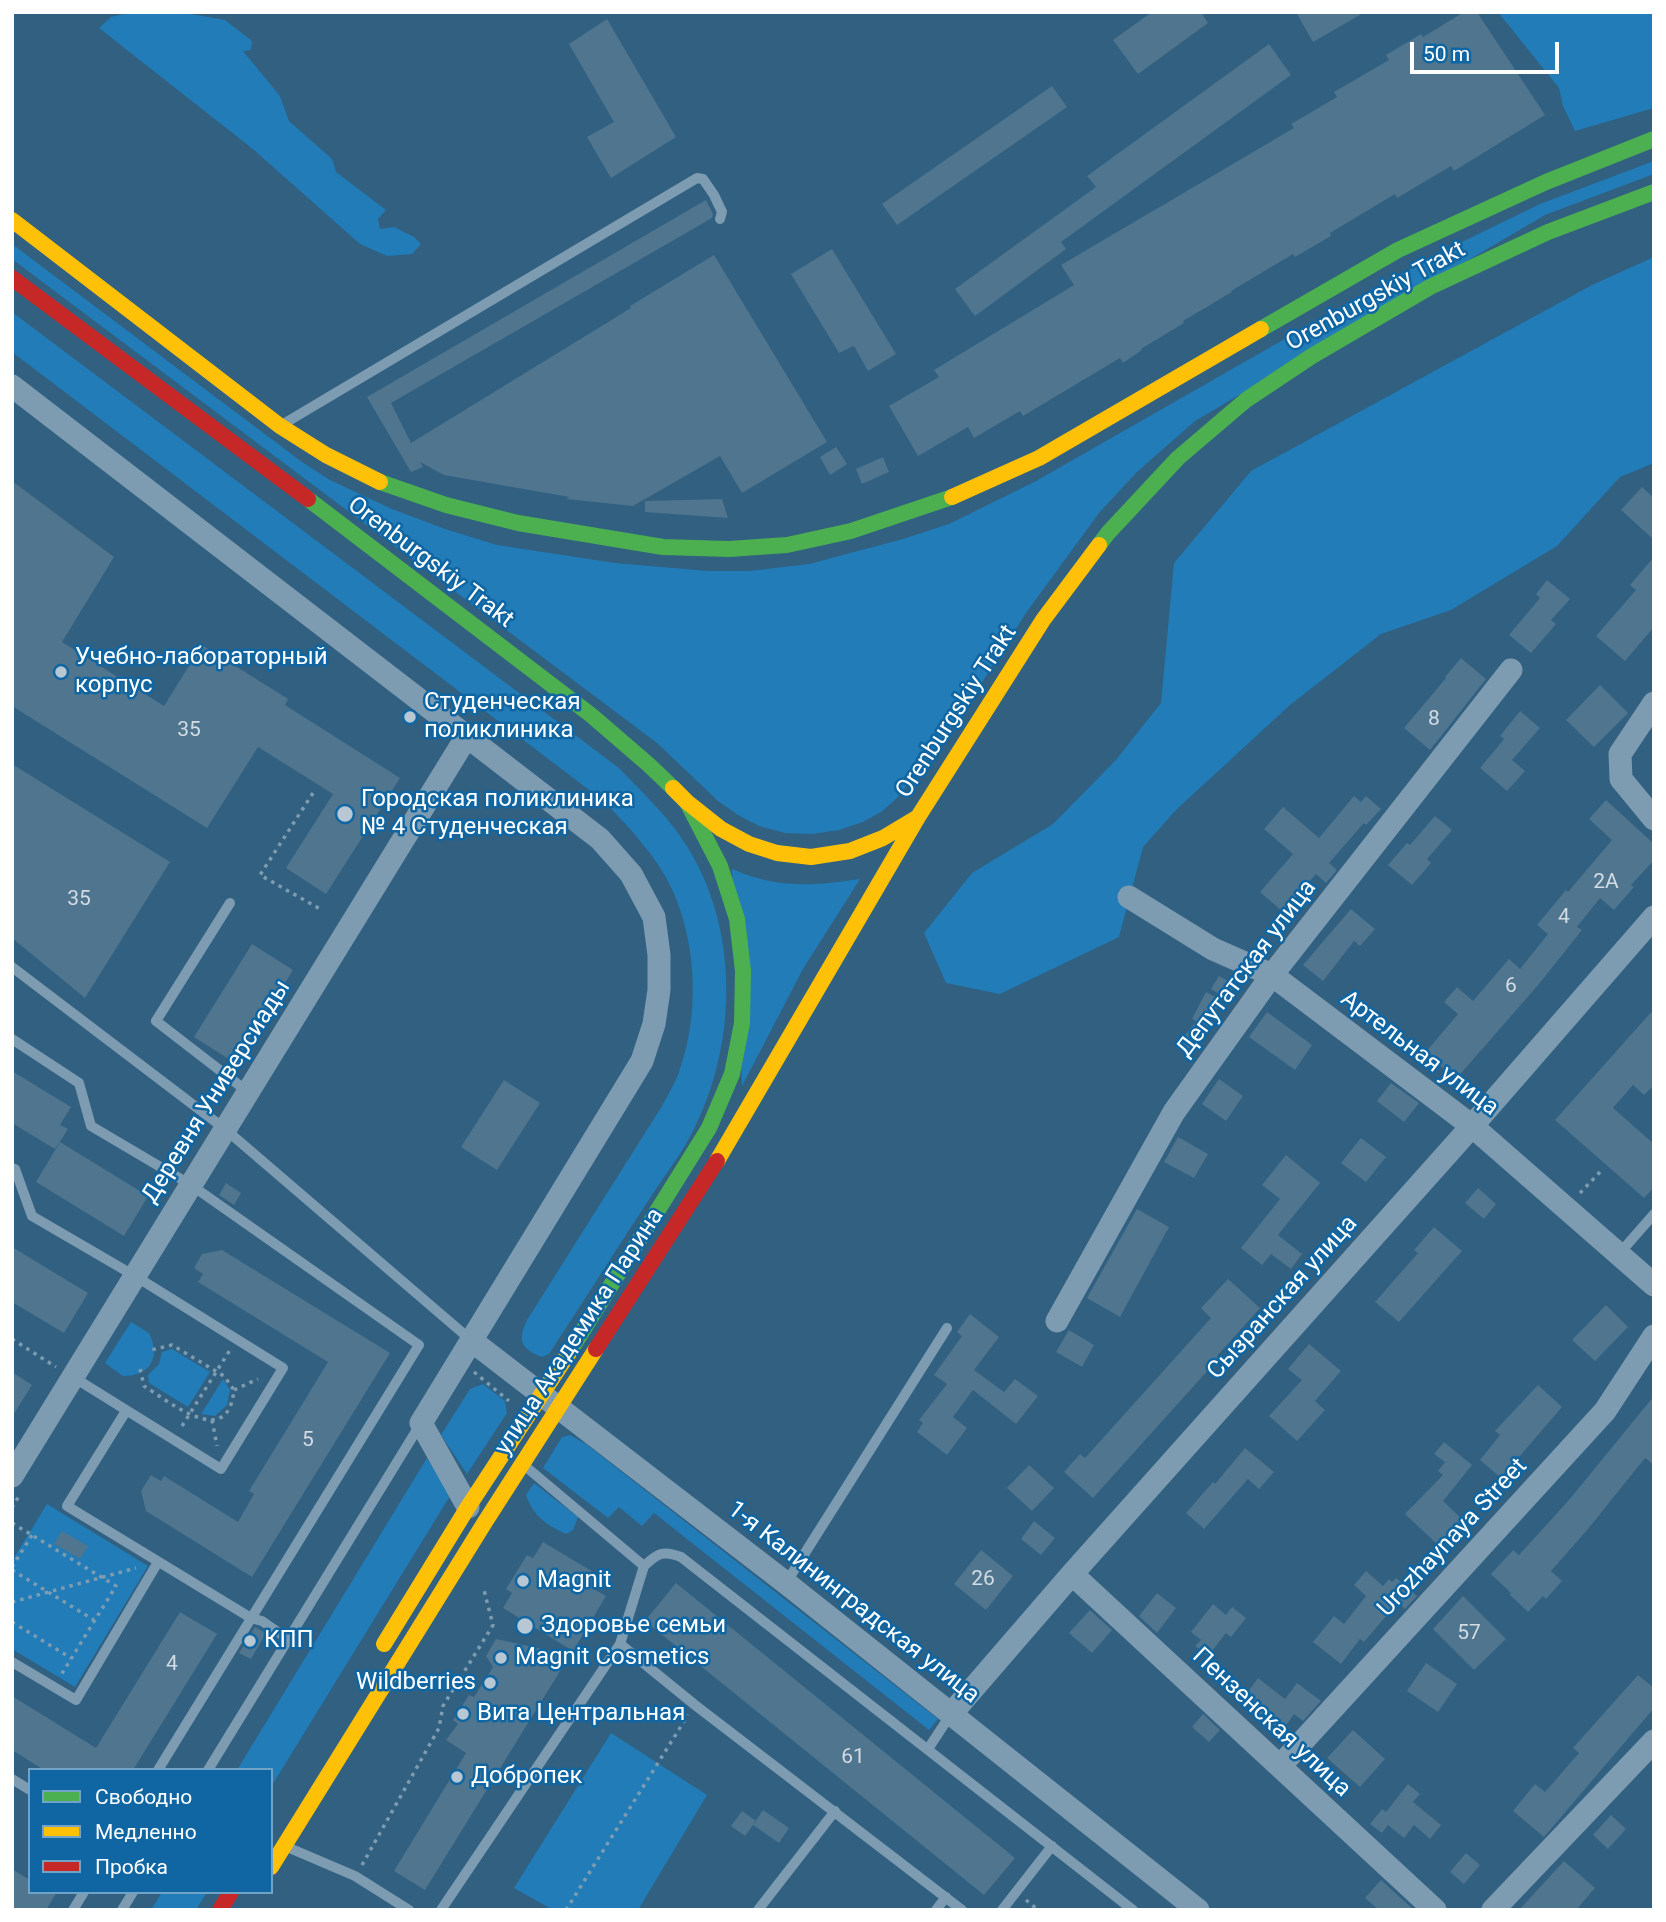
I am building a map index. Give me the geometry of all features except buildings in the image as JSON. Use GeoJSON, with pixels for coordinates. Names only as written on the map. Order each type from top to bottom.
{"type":"FeatureCollection","features":[{"type":"Feature","properties":{"kind":"main road","name":"Orenburgskiy Trakt"},"geometry":{"type":"LineString","coordinates":[[12,220],[280,426],[326,455],[379,482],[446,505],[518,523],[663,547],[729,549],[787,545],[851,531],[948,499],[1039,458],[1398,250],[1546,182],[1654,139]]}},
{"type":"Feature","properties":{"kind":"main road","name":"Orenburgskiy Trakt"},"geometry":{"type":"LineString","coordinates":[[12,278],[581,707],[721,829],[749,844],[777,853],[811,856],[850,851],[883,838],[918,817],[1043,621],[1108,533],[1178,458],[1246,400],[1312,356],[1430,287],[1548,232],[1654,192]]}},
{"type":"Feature","properties":{"kind":"main road","name":"улица Академика Парина"},"geometry":{"type":"LineString","coordinates":[[273,1864],[523,1465],[551,1401],[709,1128],[732,1074],[742,1010],[743,971],[737,919],[720,866],[687,802]]}},
{"type":"Feature","properties":{"kind":"main road","name":"улица Академика Парина"},"geometry":{"type":"LineString","coordinates":[[373,1661],[468,1507],[551,1401],[730,1140],[918,817]]}},
{"type":"Feature","properties":{"kind":"main road"},"geometry":{"type":"LineString","coordinates":[[220,1910],[230,1894]]}},
{"type":"Feature","properties":{"kind":"street"},"geometry":{"type":"LineString","coordinates":[[12,386],[600,839],[631,874],[653,918],[659,955],[659,990],[654,1024],[642,1060],[421,1423],[468,1507]]}},
{"type":"Feature","properties":{"kind":"street","name":"Депутатская улица"},"geometry":{"type":"LineString","coordinates":[[1057,1321],[1174,1112],[1272,975],[1511,670]]}},
{"type":"Feature","properties":{"kind":"street"},"geometry":{"type":"LineString","coordinates":[[1654,703],[1620,754],[1621,779],[1654,819]]}},
{"type":"Feature","properties":{"kind":"street","name":"Деревня Универсиады"},"geometry":{"type":"LineString","coordinates":[[14,1469],[467,736]]}},
{"type":"Feature","properties":{"kind":"street","name":"Артельная улица"},"geometry":{"type":"LineString","coordinates":[[1129,897],[1213,948],[1272,975],[1472,1126],[1654,1285]]}},
{"type":"Feature","properties":{"kind":"street","name":"Сызранская улица"},"geometry":{"type":"LineString","coordinates":[[951,1714],[1654,917]]}},
{"type":"Feature","properties":{"kind":"street","name":"Urozhaynaya Street"},"geometry":{"type":"LineString","coordinates":[[1280,1766],[1605,1412],[1654,1336]]}},
{"type":"Feature","properties":{"kind":"street","name":"1-я Калининградская улица"},"geometry":{"type":"LineString","coordinates":[[472,1340],[786,1583],[1198,1910]]}},
{"type":"Feature","properties":{"kind":"street","name":"Пензенская улица"},"geometry":{"type":"LineString","coordinates":[[1072,1574],[1435,1910]]}},
{"type":"Feature","properties":{"kind":"street"},"geometry":{"type":"LineString","coordinates":[[1493,1910],[1654,1741]]}},
{"type":"Feature","properties":{"kind":"lane"},"geometry":{"type":"LineString","coordinates":[[280,426],[698,178],[703,179],[715,195],[722,212],[720,219]]}},
{"type":"Feature","properties":{"kind":"lane"},"geometry":{"type":"LineString","coordinates":[[230,903],[156,1021],[248,1092]]}},
{"type":"Feature","properties":{"kind":"lane"},"geometry":{"type":"LineString","coordinates":[[12,967],[225,1129],[472,1340]]}},
{"type":"Feature","properties":{"kind":"lane"},"geometry":{"type":"LineString","coordinates":[[12,1039],[79,1083],[91,1126],[191,1185],[419,1345],[159,1768]]}},
{"type":"Feature","properties":{"kind":"lane"},"geometry":{"type":"LineString","coordinates":[[12,1168],[32,1216],[283,1368],[221,1469],[73,1377]]}},
{"type":"Feature","properties":{"kind":"lane"},"geometry":{"type":"LineString","coordinates":[[1619,1254],[1654,1214]]}},
{"type":"Feature","properties":{"kind":"lane"},"geometry":{"type":"LineString","coordinates":[[786,1583],[947,1328]]}},
{"type":"Feature","properties":{"kind":"lane"},"geometry":{"type":"LineString","coordinates":[[126,1410],[67,1506],[289,1639]]}},
{"type":"Feature","properties":{"kind":"lane"},"geometry":{"type":"LineString","coordinates":[[209,1768],[421,1423]]}},
{"type":"Feature","properties":{"kind":"lane"},"geometry":{"type":"LineString","coordinates":[[523,1465],[643,1566]]}},
{"type":"Feature","properties":{"kind":"lane"},"geometry":{"type":"LineString","coordinates":[[442,1910],[620,1644],[643,1566],[655,1555],[668,1552],[681,1557],[1133,1910]]}},
{"type":"Feature","properties":{"kind":"lane"},"geometry":{"type":"LineString","coordinates":[[12,1662],[76,1700],[158,1562]]}},
{"type":"Feature","properties":{"kind":"lane"},"geometry":{"type":"LineString","coordinates":[[620,1644],[695,1705],[962,1910]]}},
{"type":"Feature","properties":{"kind":"lane"},"geometry":{"type":"LineString","coordinates":[[928,1749],[951,1714]]}},
{"type":"Feature","properties":{"kind":"lane"},"geometry":{"type":"LineString","coordinates":[[12,1779],[28,1789]]}},
{"type":"Feature","properties":{"kind":"lane"},"geometry":{"type":"LineString","coordinates":[[758,1910],[835,1811]]}},
{"type":"Feature","properties":{"kind":"lane"},"geometry":{"type":"LineString","coordinates":[[284,1846],[355,1876],[409,1910]]}},
{"type":"Feature","properties":{"kind":"lane"},"geometry":{"type":"LineString","coordinates":[[1002,1910],[1052,1846]]}},
{"type":"Feature","properties":{"kind":"lane"},"geometry":{"type":"LineString","coordinates":[[73,1910],[83,1894]]}},
{"type":"Feature","properties":{"kind":"lane"},"geometry":{"type":"LineString","coordinates":[[122,1910],[132,1894]]}},
{"type":"Feature","properties":{"kind":"lane"},"geometry":{"type":"LineString","coordinates":[[936,1910],[946,1897]]}},
{"type":"Feature","properties":{"kind":"path"},"geometry":{"type":"LineString","coordinates":[[313,793],[260,875],[322,910]]}},
{"type":"Feature","properties":{"kind":"path"},"geometry":{"type":"LineString","coordinates":[[1566,1209],[1600,1172]]}},
{"type":"Feature","properties":{"kind":"path"},"geometry":{"type":"LineString","coordinates":[[12,1339],[73,1377]]}},
{"type":"Feature","properties":{"kind":"path"},"geometry":{"type":"LineString","coordinates":[[173,1440],[236,1339]]}},
{"type":"Feature","properties":{"kind":"path"},"geometry":{"type":"LineString","coordinates":[[140,1369],[144,1385],[190,1414],[208,1421],[222,1416],[228,1410],[234,1390],[230,1382],[217,1371],[172,1345],[151,1350]]}},
{"type":"Feature","properties":{"kind":"path"},"geometry":{"type":"LineString","coordinates":[[460,1360],[513,1404]]}},
{"type":"Feature","properties":{"kind":"path"},"geometry":{"type":"LineString","coordinates":[[12,1523],[116,1586],[54,1687]]}},
{"type":"Feature","properties":{"kind":"path"},"geometry":{"type":"LineString","coordinates":[[32,1535],[12,1569],[94,1620]]}},
{"type":"Feature","properties":{"kind":"path"},"geometry":{"type":"LineString","coordinates":[[12,1602],[158,1562]]}},
{"type":"Feature","properties":{"kind":"path"},"geometry":{"type":"LineString","coordinates":[[355,1876],[439,1728],[443,1706],[493,1625],[484,1590]]}},
{"type":"Feature","properties":{"kind":"path"},"geometry":{"type":"LineString","coordinates":[[12,1622],[71,1658]]}},
{"type":"Feature","properties":{"kind":"path"},"geometry":{"type":"LineString","coordinates":[[566,1910],[695,1705]]}},
{"type":"Feature","properties":{"kind":"shaded area"},"geometry":{"type":"Polygon","coordinates":[[[132,12],[180,12],[225,20],[252,41],[251,50],[243,51],[280,96],[289,121],[332,159],[336,172],[386,210],[378,219],[380,229],[394,227],[414,237],[421,244],[412,254],[387,256],[360,244],[254,150],[99,28],[111,17],[132,12]]]}},
{"type":"Feature","properties":{"kind":"shaded area"},"geometry":{"type":"Polygon","coordinates":[[[1498,12],[1654,12],[1654,108],[1575,131],[1563,106],[1559,88],[1498,12]]]}},
{"type":"Feature","properties":{"kind":"shaded area"},"geometry":{"type":"Polygon","coordinates":[[[1654,161],[1654,174],[1545,215],[1195,421],[1137,472],[1099,513],[1026,613],[969,703],[896,799],[863,822],[839,830],[812,834],[785,833],[759,826],[718,801],[657,743],[12,259],[12,244],[302,462],[330,480],[392,509],[497,545],[615,563],[708,571],[749,571],[809,564],[949,524],[1036,481],[1374,288],[1466,240],[1540,204],[1654,161]]]}},
{"type":"Feature","properties":{"kind":"shaded area"},"geometry":{"type":"Polygon","coordinates":[[[1654,257],[1654,463],[1620,477],[1557,546],[1451,610],[1381,634],[1290,705],[1177,809],[1143,847],[1119,937],[1000,994],[946,983],[924,933],[972,873],[1053,824],[1115,761],[1161,703],[1174,563],[1251,471],[1592,285],[1654,257]]]}},
{"type":"Feature","properties":{"kind":"shaded area"},"geometry":{"type":"Polygon","coordinates":[[[12,312],[619,768],[673,826],[705,880],[717,914],[724,950],[726,986],[725,1023],[709,1094],[685,1145],[549,1354],[542,1357],[525,1347],[522,1334],[527,1320],[662,1106],[677,1076],[686,1049],[693,1002],[693,978],[686,931],[680,909],[665,875],[649,852],[605,802],[12,352],[12,312]]]}},
{"type":"Feature","properties":{"kind":"shaded area"},"geometry":{"type":"Polygon","coordinates":[[[732,869],[780,883],[826,883],[860,879],[803,969],[742,1086],[732,869]]]}},
{"type":"Feature","properties":{"kind":"shaded area"},"geometry":{"type":"Polygon","coordinates":[[[131,1322],[149,1333],[154,1350],[153,1357],[151,1364],[141,1373],[123,1376],[105,1363],[131,1322]]]}},
{"type":"Feature","properties":{"kind":"shaded area"},"geometry":{"type":"Polygon","coordinates":[[[172,1349],[210,1372],[188,1407],[149,1383],[148,1375],[159,1364],[162,1352],[172,1349]]]}},
{"type":"Feature","properties":{"kind":"shaded area"},"geometry":{"type":"Polygon","coordinates":[[[223,1379],[230,1390],[227,1405],[215,1416],[201,1414],[223,1379]]]}},
{"type":"Feature","properties":{"kind":"shaded area"},"geometry":{"type":"Polygon","coordinates":[[[483,1384],[505,1401],[507,1413],[467,1474],[441,1435],[470,1389],[483,1384]]]}},
{"type":"Feature","properties":{"kind":"shaded area"},"geometry":{"type":"Polygon","coordinates":[[[570,1435],[586,1444],[938,1719],[929,1730],[654,1513],[642,1526],[619,1507],[608,1518],[543,1468],[562,1437],[570,1435]]]}},
{"type":"Feature","properties":{"kind":"shaded area"},"geometry":{"type":"Polygon","coordinates":[[[427,1458],[450,1496],[273,1784],[273,1768],[238,1768],[427,1458]]]}},
{"type":"Feature","properties":{"kind":"shaded area"},"geometry":{"type":"Polygon","coordinates":[[[534,1483],[578,1517],[573,1530],[566,1534],[546,1523],[537,1514],[526,1495],[534,1483]]]}},
{"type":"Feature","properties":{"kind":"shaded area"},"geometry":{"type":"Polygon","coordinates":[[[47,1504],[148,1566],[75,1687],[12,1649],[12,1561],[47,1504]]]}},
{"type":"Feature","properties":{"kind":"shaded area"},"geometry":{"type":"Polygon","coordinates":[[[611,1733],[707,1795],[638,1910],[553,1910],[514,1888],[611,1733]]]}},
{"type":"Feature","properties":{"kind":"shaded area"},"geometry":{"type":"Polygon","coordinates":[[[161,1894],[206,1894],[196,1910],[151,1910],[161,1894]]]}},
{"type":"Feature","properties":{"kind":"traffic: fast"},"geometry":{"type":"LineString","coordinates":[[1261,329],[1398,250],[1546,182],[1654,139]]}},
{"type":"Feature","properties":{"kind":"traffic: fast"},"geometry":{"type":"LineString","coordinates":[[1099,545],[1178,458],[1246,400],[1312,356],[1430,287],[1548,232],[1654,192]]}},
{"type":"Feature","properties":{"kind":"traffic: fast"},"geometry":{"type":"LineString","coordinates":[[380,482],[446,505],[518,523],[663,547],[729,549],[787,545],[851,531],[952,497]]}},
{"type":"Feature","properties":{"kind":"traffic: fast"},"geometry":{"type":"LineString","coordinates":[[308,499],[591,715],[673,788]]}},
{"type":"Feature","properties":{"kind":"traffic: fast"},"geometry":{"type":"LineString","coordinates":[[570,1351],[709,1128],[732,1074],[742,1023],[743,971],[737,919],[720,866],[687,802]]}},
{"type":"Feature","properties":{"kind":"traffic: slow"},"geometry":{"type":"LineString","coordinates":[[12,220],[280,426],[326,455],[380,482]]}},
{"type":"Feature","properties":{"kind":"traffic: slow"},"geometry":{"type":"LineString","coordinates":[[952,497],[1039,458],[1261,329]]}},
{"type":"Feature","properties":{"kind":"traffic: slow"},"geometry":{"type":"LineString","coordinates":[[673,788],[721,829],[749,844],[777,853],[811,857],[850,851],[883,838],[918,817],[1043,620],[1099,545]]}},
{"type":"Feature","properties":{"kind":"traffic: slow"},"geometry":{"type":"LineString","coordinates":[[717,1161],[918,817]]}},
{"type":"Feature","properties":{"kind":"traffic: slow"},"geometry":{"type":"LineString","coordinates":[[273,1864],[596,1349]]}},
{"type":"Feature","properties":{"kind":"traffic: slow"},"geometry":{"type":"LineString","coordinates":[[384,1644],[468,1507],[570,1351]]}},
{"type":"Feature","properties":{"kind":"traffic: jam"},"geometry":{"type":"LineString","coordinates":[[12,278],[308,499]]}},
{"type":"Feature","properties":{"kind":"traffic: jam"},"geometry":{"type":"LineString","coordinates":[[596,1349],[717,1161]]}},
{"type":"Feature","properties":{"kind":"traffic: jam"},"geometry":{"type":"LineString","coordinates":[[220,1910],[230,1894]]}},
{"type":"Feature","properties":{"kind":"place","name":"Учебно-лабораторный корпус"},"geometry":{"type":"Point","coordinates":[61,672]}},
{"type":"Feature","properties":{"kind":"place","name":"Студенческая поликлиника"},"geometry":{"type":"Point","coordinates":[410,717]}},
{"type":"Feature","properties":{"kind":"place","name":"Городская поликлиника № 4 Студенческая"},"geometry":{"type":"Point","coordinates":[345,814]}},
{"type":"Feature","properties":{"kind":"place","name":"Magnit"},"geometry":{"type":"Point","coordinates":[523,1581]}},
{"type":"Feature","properties":{"kind":"place","name":"Здоровье семьи"},"geometry":{"type":"Point","coordinates":[525,1626]}},
{"type":"Feature","properties":{"kind":"place","name":"КПП"},"geometry":{"type":"Point","coordinates":[250,1641]}},
{"type":"Feature","properties":{"kind":"place","name":"Magnit Cosmetics"},"geometry":{"type":"Point","coordinates":[501,1658]}},
{"type":"Feature","properties":{"kind":"place","name":"Wildberries"},"geometry":{"type":"Point","coordinates":[490,1683]}},
{"type":"Feature","properties":{"kind":"place","name":"Вита Центральная"},"geometry":{"type":"Point","coordinates":[463,1714]}},
{"type":"Feature","properties":{"kind":"place","name":"Добропек"},"geometry":{"type":"Point","coordinates":[457,1777]}}]}
